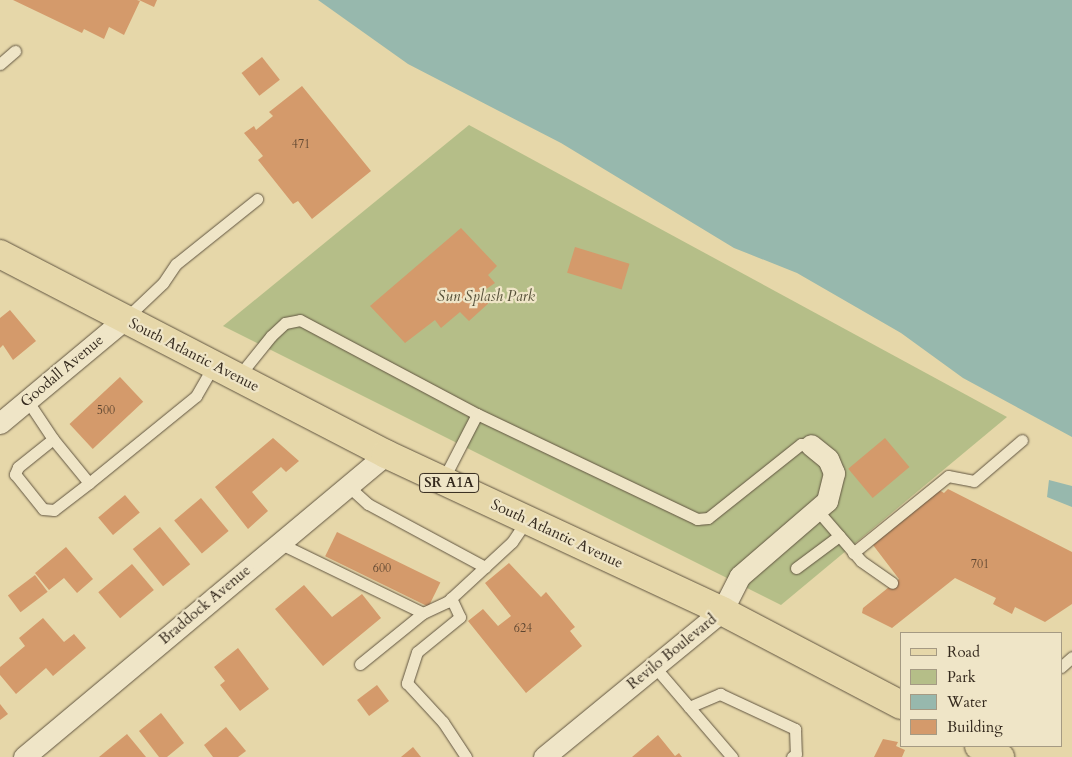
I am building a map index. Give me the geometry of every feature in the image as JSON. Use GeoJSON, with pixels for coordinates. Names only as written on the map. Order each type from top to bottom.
{"type":"FeatureCollection","features":[{"type":"Feature","properties":{"kind":"main road","name":"South Atlantic Avenue"},"geometry":{"type":"LineString","coordinates":[[0,254],[386,454],[722,610],[900,704]]}},
{"type":"Feature","properties":{"kind":"street","name":"Goodall Avenue"},"geometry":{"type":"LineString","coordinates":[[0,423],[125,319]]}},
{"type":"Feature","properties":{"kind":"street","name":"Revilo Boulevard"},"geometry":{"type":"LineString","coordinates":[[544,757],[722,610],[740,576],[827,501],[834,473],[828,459],[811,445]]}},
{"type":"Feature","properties":{"kind":"street","name":"Braddock Avenue"},"geometry":{"type":"LineString","coordinates":[[24,757],[386,454]]}},
{"type":"Feature","properties":{"kind":"lane"},"geometry":{"type":"LineString","coordinates":[[0,64],[15,51]]}},
{"type":"Feature","properties":{"kind":"lane"},"geometry":{"type":"LineString","coordinates":[[125,319],[163,283],[176,264],[257,199]]}},
{"type":"Feature","properties":{"kind":"lane"},"geometry":{"type":"LineString","coordinates":[[238,377],[271,336],[285,323],[300,320],[477,414],[697,519],[718,512],[801,444],[811,445]]}},
{"type":"Feature","properties":{"kind":"lane"},"geometry":{"type":"LineString","coordinates":[[52,439],[18,466],[15,474],[43,509],[54,510],[196,396],[214,365]]}},
{"type":"Feature","properties":{"kind":"lane"},"geometry":{"type":"LineString","coordinates":[[27,400],[52,439],[89,483]]}},
{"type":"Feature","properties":{"kind":"lane"},"geometry":{"type":"LineString","coordinates":[[443,480],[477,414]]}},
{"type":"Feature","properties":{"kind":"lane"},"geometry":{"type":"LineString","coordinates":[[854,554],[948,476],[974,481],[1022,440]]}},
{"type":"Feature","properties":{"kind":"lane"},"geometry":{"type":"LineString","coordinates":[[348,486],[368,504],[485,567]]}},
{"type":"Feature","properties":{"kind":"lane"},"geometry":{"type":"LineString","coordinates":[[818,510],[854,554],[892,583]]}},
{"type":"Feature","properties":{"kind":"lane"},"geometry":{"type":"LineString","coordinates":[[360,664],[423,612],[451,598],[512,542],[527,520]]}},
{"type":"Feature","properties":{"kind":"lane"},"geometry":{"type":"LineString","coordinates":[[796,568],[839,536]]}},
{"type":"Feature","properties":{"kind":"lane"},"geometry":{"type":"LineString","coordinates":[[279,543],[423,612]]}},
{"type":"Feature","properties":{"kind":"lane"},"geometry":{"type":"LineString","coordinates":[[451,598],[460,617],[417,652],[407,683],[443,722],[466,757]]}},
{"type":"Feature","properties":{"kind":"lane"},"geometry":{"type":"LineString","coordinates":[[1062,666],[1072,657]]}},
{"type":"Feature","properties":{"kind":"lane"},"geometry":{"type":"LineString","coordinates":[[654,666],[732,757]]}},
{"type":"Feature","properties":{"kind":"lane"},"geometry":{"type":"LineString","coordinates":[[689,707],[720,694],[795,729],[796,754],[792,757]]}},
{"type":"Feature","properties":{"kind":"green space","name":"Sun Splash Park"},"geometry":{"type":"Polygon","coordinates":[[[469,125],[1007,417],[781,605],[223,326],[469,125]]]}},
{"type":"Feature","properties":{"kind":"water"},"geometry":{"type":"Polygon","coordinates":[[[318,0],[1072,0],[1072,437],[963,378],[901,333],[797,273],[734,248],[561,143],[408,64],[318,0]]]}},
{"type":"Feature","properties":{"kind":"water"},"geometry":{"type":"Polygon","coordinates":[[[1049,480],[1072,486],[1072,507],[1047,497],[1049,480]]]}},
{"type":"Feature","properties":{"kind":"building"},"geometry":{"type":"Polygon","coordinates":[[[13,0],[140,1],[124,35],[109,27],[104,39],[84,29],[82,33],[13,0]]]}},
{"type":"Feature","properties":{"kind":"building"},"geometry":{"type":"Polygon","coordinates":[[[139,0],[157,0],[154,7],[139,0]]]}},
{"type":"Feature","properties":{"kind":"building"},"geometry":{"type":"Polygon","coordinates":[[[262,57],[280,80],[259,96],[242,73],[262,57]]]}},
{"type":"Feature","properties":{"kind":"building"},"geometry":{"type":"Polygon","coordinates":[[[302,86],[371,171],[312,219],[298,201],[293,204],[258,160],[263,156],[244,133],[254,126],[256,130],[273,116],[269,112],[302,86]]]}},
{"type":"Feature","properties":{"kind":"building"},"geometry":{"type":"Polygon","coordinates":[[[461,228],[497,266],[488,275],[495,283],[482,292],[491,301],[469,321],[460,312],[441,328],[435,320],[405,343],[370,306],[461,228]]]}},
{"type":"Feature","properties":{"kind":"building"},"geometry":{"type":"Polygon","coordinates":[[[575,247],[630,264],[622,289],[567,273],[575,247]]]}},
{"type":"Feature","properties":{"kind":"building"},"geometry":{"type":"Polygon","coordinates":[[[10,310],[36,341],[13,360],[3,345],[0,348],[0,318],[10,310]]]}},
{"type":"Feature","properties":{"kind":"building"},"geometry":{"type":"Polygon","coordinates":[[[120,377],[143,402],[93,449],[70,424],[120,377]]]}},
{"type":"Feature","properties":{"kind":"building"},"geometry":{"type":"Polygon","coordinates":[[[273,438],[299,461],[286,472],[281,467],[252,492],[268,511],[248,529],[215,487],[273,438]]]}},
{"type":"Feature","properties":{"kind":"building"},"geometry":{"type":"Polygon","coordinates":[[[885,438],[909,467],[873,498],[848,469],[885,438]]]}},
{"type":"Feature","properties":{"kind":"building"},"geometry":{"type":"Polygon","coordinates":[[[948,489],[1072,552],[1072,604],[1045,622],[1015,607],[1012,614],[993,604],[996,598],[955,578],[892,628],[862,613],[863,608],[899,579],[873,545],[939,490],[944,493],[948,489]]]}},
{"type":"Feature","properties":{"kind":"building"},"geometry":{"type":"Polygon","coordinates":[[[125,495],[140,513],[113,535],[98,517],[125,495]]]}},
{"type":"Feature","properties":{"kind":"building"},"geometry":{"type":"Polygon","coordinates":[[[201,498],[229,531],[202,553],[174,520],[201,498]]]}},
{"type":"Feature","properties":{"kind":"building"},"geometry":{"type":"Polygon","coordinates":[[[160,527],[190,564],[163,586],[133,549],[160,527]]]}},
{"type":"Feature","properties":{"kind":"building"},"geometry":{"type":"Polygon","coordinates":[[[337,532],[440,582],[429,607],[325,556],[337,532]]]}},
{"type":"Feature","properties":{"kind":"building"},"geometry":{"type":"Polygon","coordinates":[[[66,547],[93,579],[77,593],[64,578],[49,590],[35,573],[66,547]]]}},
{"type":"Feature","properties":{"kind":"building"},"geometry":{"type":"Polygon","coordinates":[[[509,563],[541,597],[546,592],[575,627],[570,631],[582,646],[526,693],[468,621],[483,609],[498,626],[511,616],[485,583],[509,563]]]}},
{"type":"Feature","properties":{"kind":"building"},"geometry":{"type":"Polygon","coordinates":[[[132,564],[154,590],[120,618],[98,592],[132,564]]]}},
{"type":"Feature","properties":{"kind":"building"},"geometry":{"type":"Polygon","coordinates":[[[35,575],[48,592],[20,612],[8,595],[35,575]]]}},
{"type":"Feature","properties":{"kind":"building"},"geometry":{"type":"Polygon","coordinates":[[[304,585],[332,617],[362,594],[381,618],[323,666],[275,609],[304,585]]]}},
{"type":"Feature","properties":{"kind":"building"},"geometry":{"type":"Polygon","coordinates":[[[43,618],[64,642],[74,634],[86,648],[53,676],[46,668],[16,694],[0,675],[0,667],[25,646],[19,638],[43,618]]]}},
{"type":"Feature","properties":{"kind":"building"},"geometry":{"type":"Polygon","coordinates":[[[238,648],[269,689],[240,711],[220,685],[225,681],[214,667],[238,648]]]}},
{"type":"Feature","properties":{"kind":"building"},"geometry":{"type":"Polygon","coordinates":[[[377,685],[389,701],[369,716],[357,700],[377,685]]]}},
{"type":"Feature","properties":{"kind":"building"},"geometry":{"type":"Polygon","coordinates":[[[0,704],[8,714],[0,720],[0,704]]]}},
{"type":"Feature","properties":{"kind":"building"},"geometry":{"type":"Polygon","coordinates":[[[161,713],[184,743],[167,757],[159,757],[139,731],[161,713]]]}},
{"type":"Feature","properties":{"kind":"building"},"geometry":{"type":"Polygon","coordinates":[[[226,727],[246,751],[238,757],[213,757],[204,745],[226,727]]]}},
{"type":"Feature","properties":{"kind":"building"},"geometry":{"type":"Polygon","coordinates":[[[127,734],[146,757],[99,757],[127,734]]]}},
{"type":"Feature","properties":{"kind":"building"},"geometry":{"type":"Polygon","coordinates":[[[658,735],[675,756],[679,753],[682,757],[632,757],[658,735]]]}},
{"type":"Feature","properties":{"kind":"building"},"geometry":{"type":"Polygon","coordinates":[[[883,739],[898,742],[896,746],[905,750],[902,757],[874,757],[883,739]]]}},
{"type":"Feature","properties":{"kind":"building"},"geometry":{"type":"Polygon","coordinates":[[[413,747],[421,757],[401,757],[413,747]]]}}]}
